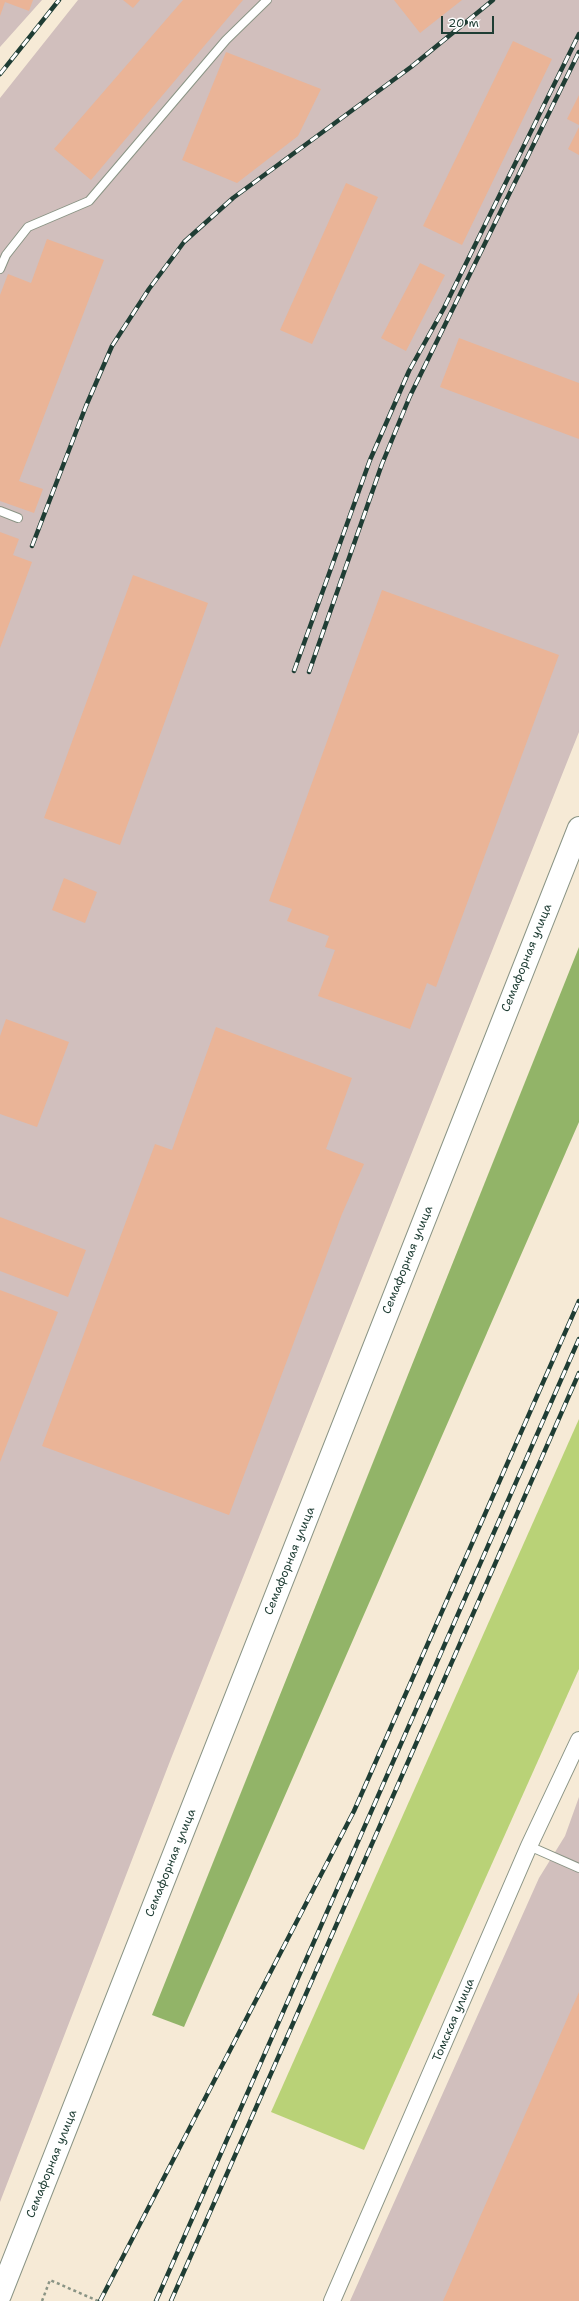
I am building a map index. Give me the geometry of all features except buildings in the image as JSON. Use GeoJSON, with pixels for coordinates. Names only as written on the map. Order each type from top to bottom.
{"type":"FeatureCollection","features":[{"type":"Feature","properties":{"kind":"highway","name":"Семафорная улица"},"geometry":{"type":"LineString","coordinates":[[0,2295],[579,829]]}},
{"type":"Feature","properties":{"kind":"street","name":"Томская улица"},"geometry":{"type":"LineString","coordinates":[[336,2300],[529,1846],[579,1740]]}},
{"type":"Feature","properties":{"kind":"lane"},"geometry":{"type":"LineString","coordinates":[[0,269],[6,255],[28,227],[88,201],[226,40],[267,0]]}},
{"type":"Feature","properties":{"kind":"lane"},"geometry":{"type":"LineString","coordinates":[[0,511],[18,518]]}},
{"type":"Feature","properties":{"kind":"lane"},"geometry":{"type":"LineString","coordinates":[[529,1846],[579,1868]]}},
{"type":"Feature","properties":{"kind":"path"},"geometry":{"type":"LineString","coordinates":[[42,2301],[50,2280],[98,2301]]}},
{"type":"Feature","properties":{"kind":"shaded area"},"geometry":{"type":"Polygon","coordinates":[[[0,0],[42,0],[0,47],[0,0]]]}},
{"type":"Feature","properties":{"kind":"shaded area"},"geometry":{"type":"Polygon","coordinates":[[[78,0],[579,0],[579,732],[172,1756],[0,2202],[0,98],[78,0]]]}},
{"type":"Feature","properties":{"kind":"shaded area"},"geometry":{"type":"Polygon","coordinates":[[[579,1797],[579,2301],[350,2301],[539,1878],[565,1836],[579,1797]]]}},
{"type":"Feature","properties":{"kind":"green space"},"geometry":{"type":"Polygon","coordinates":[[[579,947],[579,1122],[184,2027],[152,2015],[579,947]]]}},
{"type":"Feature","properties":{"kind":"green space"},"geometry":{"type":"Polygon","coordinates":[[[579,1419],[579,1669],[364,2150],[271,2112],[579,1419]]]}},
{"type":"Feature","properties":{"kind":"railway"},"geometry":{"type":"LineString","coordinates":[[0,74],[59,0]]}},
{"type":"Feature","properties":{"kind":"railway"},"geometry":{"type":"LineString","coordinates":[[32,546],[86,406],[112,346],[149,289],[184,242],[233,198],[411,67],[493,0]]}},
{"type":"Feature","properties":{"kind":"railway"},"geometry":{"type":"LineString","coordinates":[[294,671],[370,460],[409,371],[444,308],[579,34]]}},
{"type":"Feature","properties":{"kind":"railway"},"geometry":{"type":"LineString","coordinates":[[309,672],[382,464],[410,396],[579,52]]}},
{"type":"Feature","properties":{"kind":"railway"},"geometry":{"type":"LineString","coordinates":[[100,2301],[354,1811],[579,1301]]}},
{"type":"Feature","properties":{"kind":"railway"},"geometry":{"type":"LineString","coordinates":[[156,2301],[579,1339]]}},
{"type":"Feature","properties":{"kind":"railway"},"geometry":{"type":"LineString","coordinates":[[171,2301],[579,1373]]}}]}
